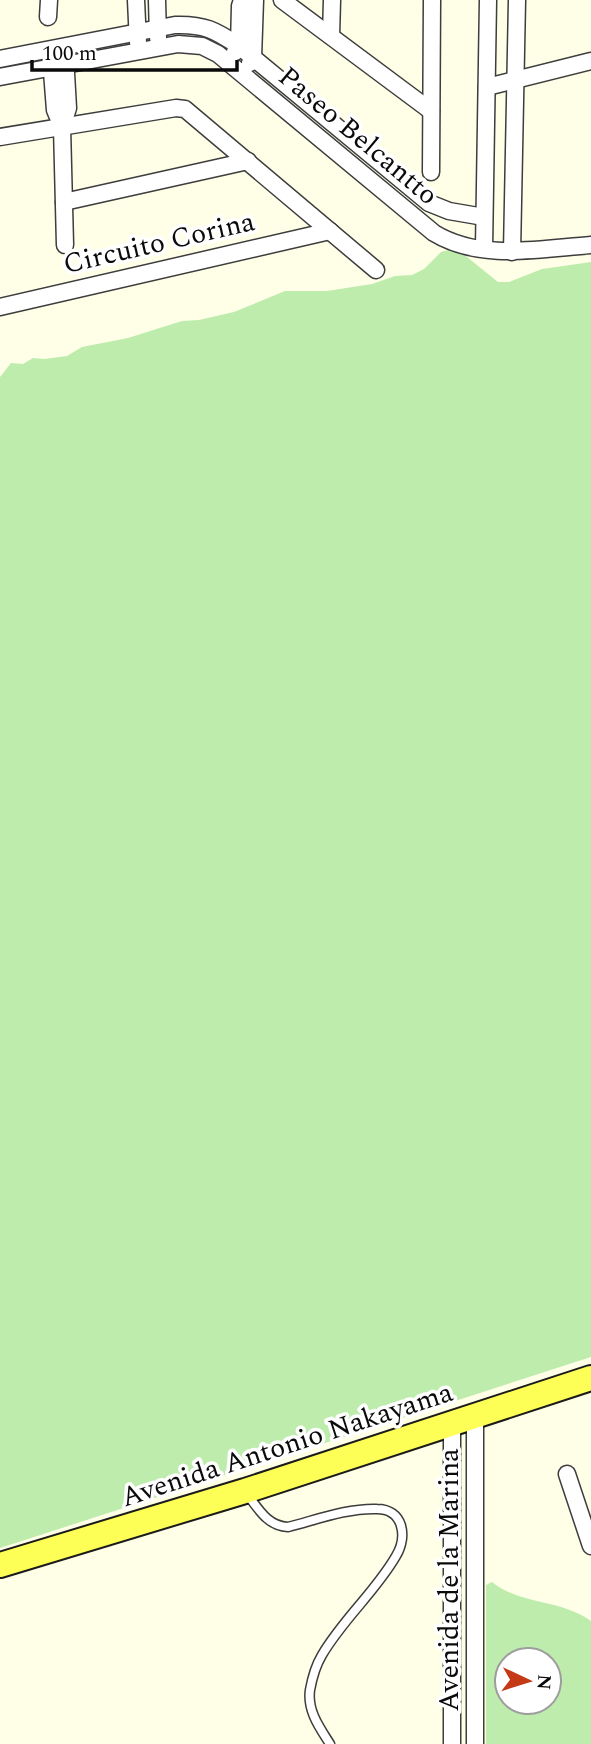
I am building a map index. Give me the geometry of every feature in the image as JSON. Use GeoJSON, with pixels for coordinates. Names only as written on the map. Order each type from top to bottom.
{"type":"FeatureCollection","features":[{"type":"Feature","properties":{"kind":"main road","name":"Avenida Antonio Nakayama"},"geometry":{"type":"LineString","coordinates":[[0,1565],[245,1491],[591,1378]]}},
{"type":"Feature","properties":{"kind":"street"},"geometry":{"type":"LineString","coordinates":[[48,0],[48,17]]}},
{"type":"Feature","properties":{"kind":"street"},"geometry":{"type":"LineString","coordinates":[[136,0],[139,51]]}},
{"type":"Feature","properties":{"kind":"street"},"geometry":{"type":"LineString","coordinates":[[157,0],[158,47]]}},
{"type":"Feature","properties":{"kind":"street"},"geometry":{"type":"LineString","coordinates":[[242,0],[253,58],[243,74]]}},
{"type":"Feature","properties":{"kind":"street"},"geometry":{"type":"LineString","coordinates":[[227,62],[239,46],[254,0]]}},
{"type":"Feature","properties":{"kind":"street"},"geometry":{"type":"LineString","coordinates":[[282,0],[431,111]]}},
{"type":"Feature","properties":{"kind":"street"},"geometry":{"type":"LineString","coordinates":[[331,36],[332,0]]}},
{"type":"Feature","properties":{"kind":"street"},"geometry":{"type":"LineString","coordinates":[[431,172],[432,0]]}},
{"type":"Feature","properties":{"kind":"street"},"geometry":{"type":"LineString","coordinates":[[484,248],[488,0]]}},
{"type":"Feature","properties":{"kind":"street"},"geometry":{"type":"LineString","coordinates":[[512,252],[517,0]]}},
{"type":"Feature","properties":{"kind":"street","name":"Paseo Belcantto"},"geometry":{"type":"LineString","coordinates":[[0,59],[138,32],[196,25],[219,33],[239,46],[429,203],[449,211],[484,217]]}},
{"type":"Feature","properties":{"kind":"street","name":"Paseo Belcantto"},"geometry":{"type":"LineString","coordinates":[[0,77],[59,71],[158,47],[178,44],[202,46],[243,74],[433,233],[452,244],[512,252],[591,245]]}},
{"type":"Feature","properties":{"kind":"street"},"geometry":{"type":"LineString","coordinates":[[57,48],[59,71],[55,110],[62,127],[65,246]]}},
{"type":"Feature","properties":{"kind":"street"},"geometry":{"type":"LineString","coordinates":[[487,87],[591,61]]}},
{"type":"Feature","properties":{"kind":"street","name":"Circuito Corina"},"geometry":{"type":"LineString","coordinates":[[0,137],[176,108],[185,109],[376,270]]}},
{"type":"Feature","properties":{"kind":"street"},"geometry":{"type":"LineString","coordinates":[[64,202],[248,161]]}},
{"type":"Feature","properties":{"kind":"street"},"geometry":{"type":"LineString","coordinates":[[418,220],[429,203]]}},
{"type":"Feature","properties":{"kind":"street","name":"Circuito Corina"},"geometry":{"type":"LineString","coordinates":[[0,307],[330,231]]}},
{"type":"Feature","properties":{"kind":"street","name":"Avenida de la Marina"},"geometry":{"type":"LineString","coordinates":[[453,1744],[463,1421]]}},
{"type":"Feature","properties":{"kind":"street","name":"Avenida de la Marina"},"geometry":{"type":"LineString","coordinates":[[463,1421],[475,1744]]}},
{"type":"Feature","properties":{"kind":"street"},"geometry":{"type":"LineString","coordinates":[[567,1474],[591,1546]]}},
{"type":"Feature","properties":{"kind":"lane"},"geometry":{"type":"LineString","coordinates":[[245,1491],[269,1521],[280,1527],[354,1511],[381,1509],[395,1515],[402,1527],[403,1536],[396,1556],[332,1640],[315,1673],[309,1692],[310,1710],[330,1744]]}},
{"type":"Feature","properties":{"kind":"green space"},"geometry":{"type":"Polygon","coordinates":[[[452,249],[462,253],[498,282],[509,282],[542,269],[591,262],[591,1357],[0,1548],[0,377],[11,363],[23,364],[33,358],[67,356],[82,347],[128,338],[182,321],[234,312],[285,291],[327,291],[372,284],[395,276],[412,275],[424,269],[441,252],[452,249]]]}},
{"type":"Feature","properties":{"kind":"green space"},"geometry":{"type":"Polygon","coordinates":[[[492,1582],[515,1595],[566,1609],[591,1621],[591,1744],[486,1744],[486,1585],[492,1582]]]}}]}
